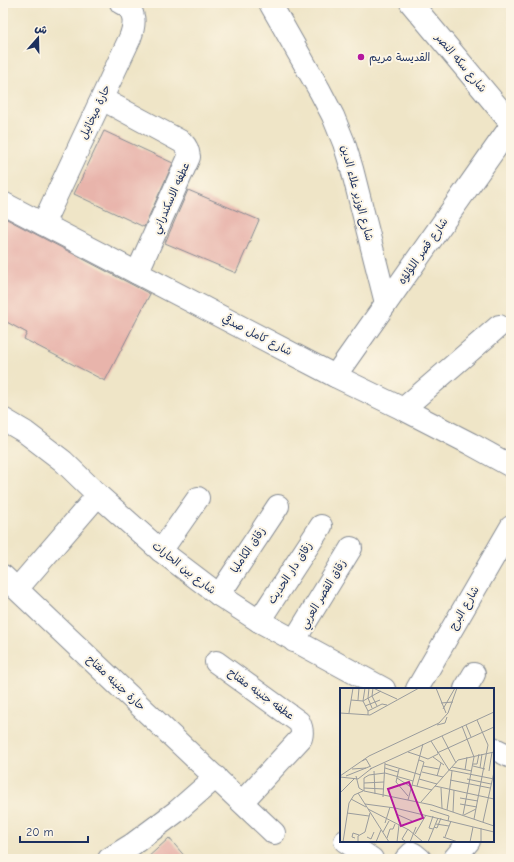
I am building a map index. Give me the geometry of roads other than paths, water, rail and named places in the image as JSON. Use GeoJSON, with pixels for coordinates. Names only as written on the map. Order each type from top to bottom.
{"type":"FeatureCollection","features":[{"type":"Feature","properties":{"kind":"street","name":"شارع الوزير علاء الدين"},"geometry":{"type":"LineString","coordinates":[[270,3],[320,91],[333,116],[344,143],[386,303]]}},
{"type":"Feature","properties":{"kind":"street","name":"شارع سكه النصر"},"geometry":{"type":"LineString","coordinates":[[411,3],[511,125]]}},
{"type":"Feature","properties":{"kind":"street","name":"حارة ميخائيل"},"geometry":{"type":"LineString","coordinates":[[42,224],[130,38],[134,27],[127,10]]}},
{"type":"Feature","properties":{"kind":"street","name":"عطفه الاسكندراني"},"geometry":{"type":"LineString","coordinates":[[102,99],[182,142],[186,146],[188,152],[189,157],[137,273]]}},
{"type":"Feature","properties":{"kind":"street","name":"شارع قصر اللؤلؤه"},"geometry":{"type":"LineString","coordinates":[[335,376],[511,125]]}},
{"type":"Feature","properties":{"kind":"street","name":"شارع كامل صدقي"},"geometry":{"type":"LineString","coordinates":[[3,203],[511,466]]}},
{"type":"Feature","properties":{"kind":"street"},"geometry":{"type":"LineString","coordinates":[[403,409],[499,326]]}},
{"type":"Feature","properties":{"kind":"street","name":"شارع بين الحارات"},"geometry":{"type":"LineString","coordinates":[[3,419],[25,432],[63,461],[98,495],[161,551],[218,595],[258,621],[382,688]]}},
{"type":"Feature","properties":{"kind":"street","name":"حارة جنينه مفتاح"},"geometry":{"type":"LineString","coordinates":[[98,495],[10,582],[274,833]]}},
{"type":"Feature","properties":{"kind":"street"},"geometry":{"type":"LineString","coordinates":[[161,551],[198,498]]}},
{"type":"Feature","properties":{"kind":"street","name":"زقاق الكامليا"},"geometry":{"type":"LineString","coordinates":[[218,595],[278,506]]}},
{"type":"Feature","properties":{"kind":"street","name":"زقاق دار الحديث"},"geometry":{"type":"LineString","coordinates":[[258,621],[321,526]]}},
{"type":"Feature","properties":{"kind":"street","name":"شارع البرج"},"geometry":{"type":"LineString","coordinates":[[418,688],[511,527]]}},
{"type":"Feature","properties":{"kind":"street","name":"زقاق القصر العربي"},"geometry":{"type":"LineString","coordinates":[[294,641],[351,548]]}},
{"type":"Feature","properties":{"kind":"street","name":"عطفه جنينه مفتاح"},"geometry":{"type":"LineString","coordinates":[[216,662],[299,722],[302,727],[303,733],[301,738],[242,802]]}},
{"type":"Feature","properties":{"kind":"street"},"geometry":{"type":"LineString","coordinates":[[494,748],[511,757]]}},
{"type":"Feature","properties":{"kind":"street"},"geometry":{"type":"LineString","coordinates":[[109,859],[133,844],[176,812],[216,777]]}},
{"type":"Feature","properties":{"kind":"street"},"geometry":{"type":"LineString","coordinates":[[346,842],[372,859]]}},
{"type":"Feature","properties":{"kind":"street"},"geometry":{"type":"LineString","coordinates":[[454,859],[468,842]]}},
{"type":"Feature","properties":{"kind":"place","name":"القديسة مريم"},"geometry":{"type":"Point","coordinates":[361,57]}}]}
